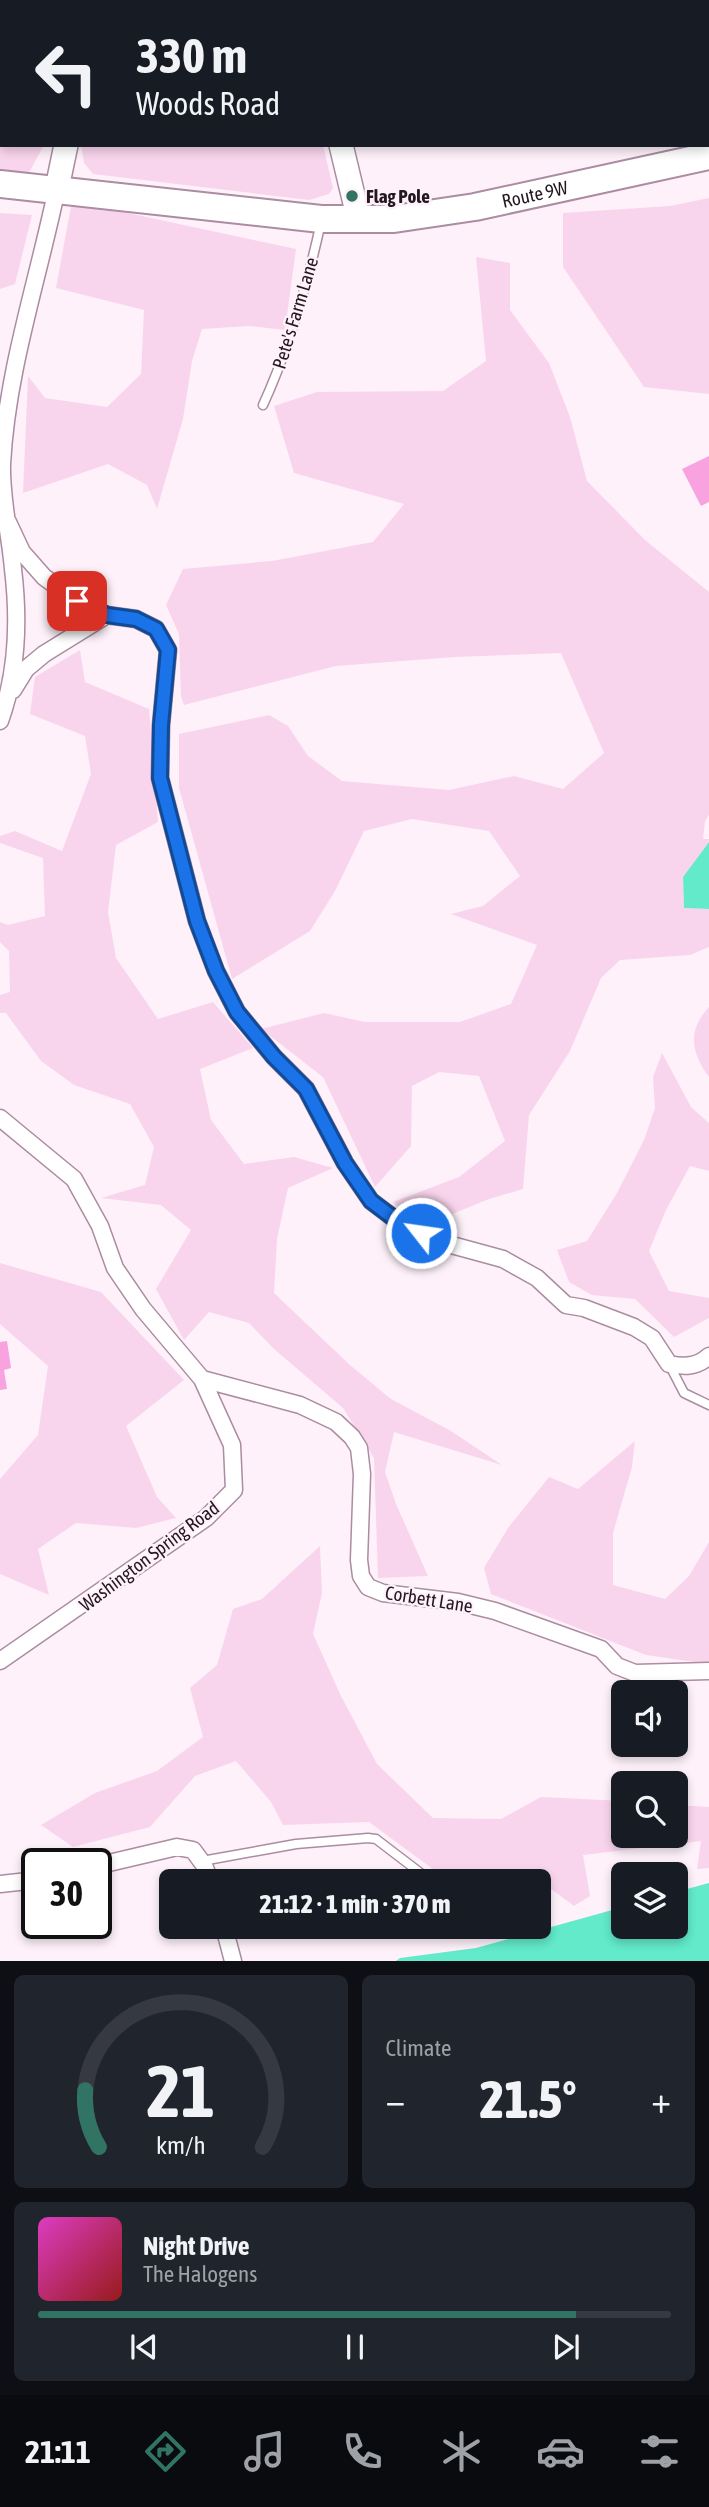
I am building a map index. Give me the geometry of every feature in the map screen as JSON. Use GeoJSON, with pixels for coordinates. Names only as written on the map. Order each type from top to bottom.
{"type":"FeatureCollection","features":[{"type":"Feature","properties":{"kind":"main road","name":"Route 9W"},"geometry":{"type":"LineString","coordinates":[[321,219],[394,219],[448,212],[709,156]]}},
{"type":"Feature","properties":{"kind":"main road"},"geometry":{"type":"LineString","coordinates":[[0,184],[57,188],[321,219]]}},
{"type":"Feature","properties":{"kind":"street"},"geometry":{"type":"LineString","coordinates":[[0,721],[4,697],[12,675],[15,620],[13,571],[3,518],[5,420],[14,368],[66,147]]}},
{"type":"Feature","properties":{"kind":"street"},"geometry":{"type":"LineString","coordinates":[[341,147],[359,220]]}},
{"type":"Feature","properties":{"kind":"street"},"geometry":{"type":"LineString","coordinates":[[3,518],[22,552],[44,578],[77,601],[107,615],[136,619],[156,629],[168,650],[161,725],[160,778],[194,908],[216,971],[237,1012],[274,1057],[306,1089],[345,1163],[371,1201],[404,1226],[438,1241],[503,1259],[537,1278],[566,1305],[583,1308],[634,1327],[652,1338],[669,1364],[685,1367],[701,1364],[709,1356]]}},
{"type":"Feature","properties":{"kind":"street"},"geometry":{"type":"LineString","coordinates":[[4,697],[26,669],[80,630],[107,615]]}},
{"type":"Feature","properties":{"kind":"street","name":"Washington Spring Road"},"geometry":{"type":"LineString","coordinates":[[0,1118],[74,1179],[100,1226],[115,1268],[143,1309],[202,1379],[232,1444],[234,1490],[206,1518],[0,1661]]}},
{"type":"Feature","properties":{"kind":"street","name":"Corbett Lane"},"geometry":{"type":"LineString","coordinates":[[202,1379],[300,1405],[336,1422],[352,1437],[359,1448],[362,1474],[359,1560],[361,1576],[368,1587],[383,1593],[458,1602],[495,1611],[601,1649],[617,1666],[635,1674],[709,1671]]}},
{"type":"Feature","properties":{"kind":"street"},"geometry":{"type":"LineString","coordinates":[[112,1862],[177,1847],[193,1850],[205,1869]]}},
{"type":"Feature","properties":{"kind":"street"},"geometry":{"type":"LineString","coordinates":[[0,1884],[21,1882]]}},
{"type":"Feature","properties":{"kind":"street"},"geometry":{"type":"LineString","coordinates":[[227,1939],[233,1961]]}},
{"type":"Feature","properties":{"kind":"lane","name":"Pete's Farm Lane"},"geometry":{"type":"LineString","coordinates":[[263,405],[282,365],[299,316],[321,219]]}},
{"type":"Feature","properties":{"kind":"lane"},"geometry":{"type":"LineString","coordinates":[[669,1364],[684,1394],[709,1405]]}},
{"type":"Feature","properties":{"kind":"lane"},"geometry":{"type":"LineString","coordinates":[[202,1861],[296,1844],[368,1838],[376,1839],[416,1869]]}},
{"type":"Feature","properties":{"kind":"shaded area"},"geometry":{"type":"Polygon","coordinates":[[[0,147],[43,147],[25,180],[0,179],[0,147]]]}},
{"type":"Feature","properties":{"kind":"shaded area"},"geometry":{"type":"Polygon","coordinates":[[[81,147],[323,147],[333,188],[329,194],[309,200],[93,174],[84,163],[81,147]]]}},
{"type":"Feature","properties":{"kind":"shaded area"},"geometry":{"type":"Polygon","coordinates":[[[709,198],[709,394],[644,387],[563,267],[563,213],[670,206],[709,198]]]}},
{"type":"Feature","properties":{"kind":"shaded area"},"geometry":{"type":"Polygon","coordinates":[[[72,201],[296,249],[285,330],[249,326],[202,329],[192,361],[183,419],[157,509],[147,485],[108,464],[23,493],[28,376],[45,398],[107,407],[141,374],[144,310],[56,288],[72,201]]]}},
{"type":"Feature","properties":{"kind":"shaded area"},"geometry":{"type":"Polygon","coordinates":[[[0,213],[32,215],[15,284],[0,289],[0,213]]]}},
{"type":"Feature","properties":{"kind":"shaded area"},"geometry":{"type":"Polygon","coordinates":[[[476,257],[510,263],[510,310],[549,363],[570,417],[587,481],[645,540],[709,592],[709,815],[705,821],[703,839],[709,839],[709,842],[683,877],[684,908],[709,909],[709,947],[690,955],[620,960],[601,978],[570,1051],[529,1115],[523,1189],[489,1199],[423,1226],[393,1202],[459,1177],[505,1141],[479,1076],[439,1072],[412,1086],[411,1146],[375,1187],[323,1077],[261,1029],[324,1013],[365,1022],[460,1022],[511,1004],[537,945],[451,914],[483,906],[520,876],[489,831],[412,819],[364,831],[335,891],[310,931],[232,979],[179,788],[179,734],[269,715],[288,726],[308,756],[342,781],[449,790],[514,776],[563,789],[604,753],[561,653],[455,657],[336,666],[184,705],[181,697],[179,634],[166,605],[183,569],[272,561],[373,542],[404,504],[294,473],[274,406],[317,392],[443,391],[486,361],[476,257]]]}},
{"type":"Feature","properties":{"kind":"shaded area"},"geometry":{"type":"Polygon","coordinates":[[[80,650],[85,682],[149,709],[158,822],[116,845],[108,912],[116,958],[158,1019],[213,1002],[253,1048],[200,1069],[211,1120],[244,1164],[294,1157],[333,1168],[288,1188],[277,1239],[274,1293],[350,1365],[391,1399],[451,1431],[502,1465],[394,1432],[385,1472],[428,1576],[378,1578],[374,1458],[343,1408],[274,1349],[249,1323],[209,1312],[184,1340],[156,1289],[191,1230],[161,1205],[101,1198],[145,1185],[154,1147],[130,1104],[74,1085],[41,1061],[6,1013],[0,1013],[0,995],[10,992],[9,951],[0,942],[0,922],[8,925],[45,916],[43,858],[0,843],[0,836],[15,831],[62,851],[91,774],[85,736],[30,714],[35,677],[80,650]]]}},
{"type":"Feature","properties":{"kind":"shaded area"},"geometry":{"type":"Polygon","coordinates":[[[709,842],[709,909],[684,908],[683,877],[709,842]]]}},
{"type":"Feature","properties":{"kind":"shaded area"},"geometry":{"type":"Polygon","coordinates":[[[709,1007],[709,1077],[698,1059],[694,1042],[697,1025],[709,1007]]]}},
{"type":"Feature","properties":{"kind":"shaded area"},"geometry":{"type":"Polygon","coordinates":[[[662,1053],[691,1107],[709,1123],[709,1171],[690,1166],[666,1210],[649,1251],[669,1291],[709,1298],[709,1318],[674,1337],[635,1299],[592,1295],[569,1282],[557,1250],[587,1241],[617,1193],[644,1140],[655,1108],[653,1077],[662,1053]]]}},
{"type":"Feature","properties":{"kind":"shaded area"},"geometry":{"type":"Polygon","coordinates":[[[0,1263],[101,1292],[184,1380],[126,1426],[157,1497],[176,1518],[136,1528],[76,1523],[38,1549],[49,1595],[0,1574],[0,1479],[38,1435],[48,1366],[0,1324],[0,1263]]]}},
{"type":"Feature","properties":{"kind":"shaded area"},"geometry":{"type":"Polygon","coordinates":[[[635,1441],[632,1467],[613,1533],[613,1585],[665,1599],[689,1576],[709,1542],[709,1664],[646,1655],[491,1594],[484,1568],[508,1528],[549,1477],[578,1489],[635,1441]]]}},
{"type":"Feature","properties":{"kind":"shaded area"},"geometry":{"type":"Polygon","coordinates":[[[320,1546],[322,1593],[313,1634],[341,1696],[377,1764],[433,1818],[501,1819],[541,1797],[611,1800],[611,1848],[642,1848],[583,1855],[590,1896],[574,1906],[551,1889],[551,1869],[433,1869],[369,1822],[283,1825],[271,1802],[236,1761],[195,1776],[150,1827],[73,1847],[41,1825],[95,1793],[157,1771],[203,1737],[190,1688],[217,1665],[233,1609],[262,1599],[320,1546]]]}},
{"type":"Feature","properties":{"kind":"shaded area"},"geometry":{"type":"Polygon","coordinates":[[[688,1806],[709,1807],[709,1868],[697,1869],[701,1841],[688,1843],[688,1806]]]}},
{"type":"Feature","properties":{"kind":"shaded area"},"geometry":{"type":"Polygon","coordinates":[[[709,1883],[709,1961],[396,1961],[400,1958],[476,1948],[508,1939],[551,1939],[551,1927],[611,1910],[611,1939],[688,1939],[688,1889],[709,1883]]]}},
{"type":"Feature","properties":{"kind":"building"},"geometry":{"type":"Polygon","coordinates":[[[709,456],[709,502],[701,506],[682,469],[709,456]]]}},
{"type":"Feature","properties":{"kind":"building"},"geometry":{"type":"Polygon","coordinates":[[[7,1341],[11,1368],[4,1370],[7,1389],[0,1390],[0,1342],[7,1341]]]}},
{"type":"Feature","properties":{"kind":"place","name":"Flag Pole"},"geometry":{"type":"Point","coordinates":[352,196]}},
{"type":"Feature","properties":{"kind":"route"},"geometry":{"type":"LineString","coordinates":[[77,601],[107,615],[136,619],[156,629],[168,650],[161,725],[160,778],[197,921],[216,971],[237,1012],[274,1057],[306,1089],[345,1163],[371,1201],[404,1226],[421,1233]]}}]}
